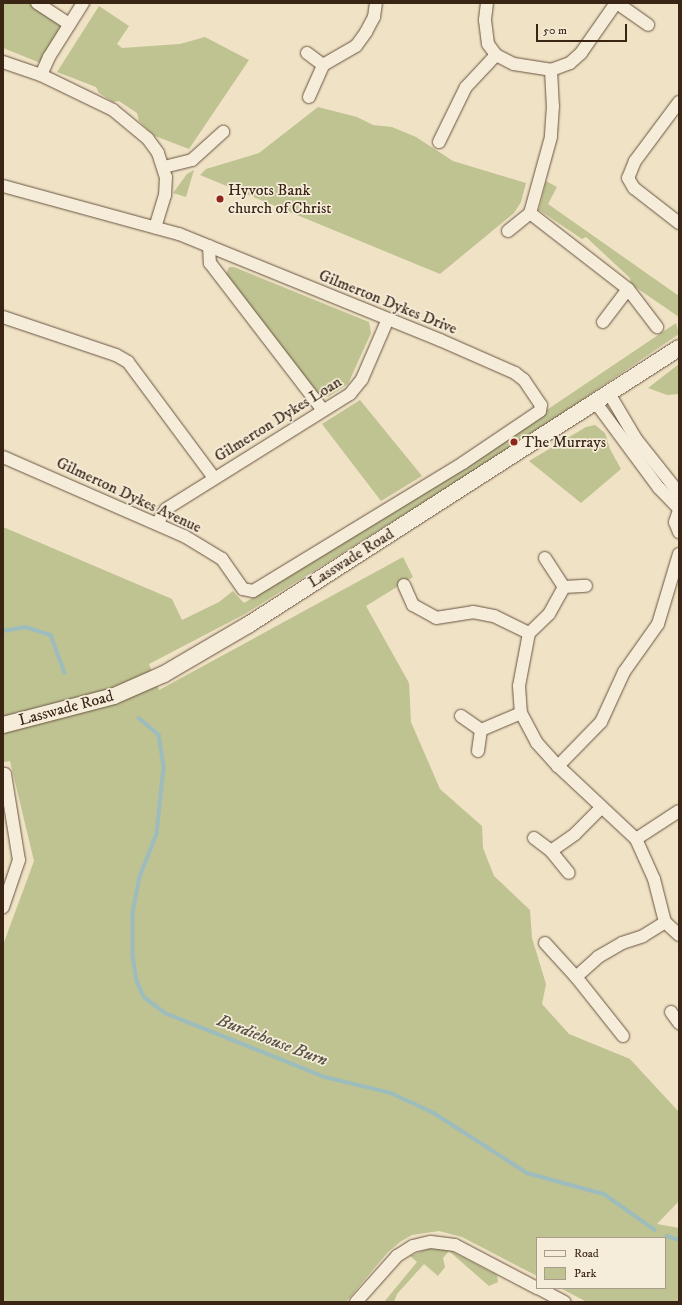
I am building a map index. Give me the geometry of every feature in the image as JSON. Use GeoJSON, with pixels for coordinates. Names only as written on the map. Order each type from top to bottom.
{"type":"FeatureCollection","features":[{"type":"Feature","properties":{"kind":"street"},"geometry":{"type":"LineString","coordinates":[[37,3],[69,24]]}},
{"type":"Feature","properties":{"kind":"street"},"geometry":{"type":"LineString","coordinates":[[41,75],[49,57],[83,3]]}},
{"type":"Feature","properties":{"kind":"street"},"geometry":{"type":"LineString","coordinates":[[309,97],[323,65],[356,46],[374,17],[376,3]]}},
{"type":"Feature","properties":{"kind":"street"},"geometry":{"type":"LineString","coordinates":[[487,3],[485,20],[488,44],[496,54],[514,64],[551,70],[570,63],[581,53],[617,3],[648,25]]}},
{"type":"Feature","properties":{"kind":"street"},"geometry":{"type":"LineString","coordinates":[[307,52],[323,65]]}},
{"type":"Feature","properties":{"kind":"street"},"geometry":{"type":"LineString","coordinates":[[438,142],[466,87],[496,54]]}},
{"type":"Feature","properties":{"kind":"street"},"geometry":{"type":"LineString","coordinates":[[3,62],[41,75],[119,115],[148,139],[164,167],[165,195],[156,227]]}},
{"type":"Feature","properties":{"kind":"street"},"geometry":{"type":"LineString","coordinates":[[508,231],[530,213],[551,137],[553,106],[551,70]]}},
{"type":"Feature","properties":{"kind":"street"},"geometry":{"type":"LineString","coordinates":[[679,102],[635,161],[628,178],[634,188],[679,222]]}},
{"type":"Feature","properties":{"kind":"street"},"geometry":{"type":"LineString","coordinates":[[164,167],[192,160],[223,132]]}},
{"type":"Feature","properties":{"kind":"street","name":"Gilmerton Dykes Drive"},"geometry":{"type":"LineString","coordinates":[[3,186],[156,227],[209,246],[515,373],[524,380],[541,405]]}},
{"type":"Feature","properties":{"kind":"street"},"geometry":{"type":"LineString","coordinates":[[530,213],[628,289],[657,327]]}},
{"type":"Feature","properties":{"kind":"street"},"geometry":{"type":"LineString","coordinates":[[209,246],[210,263],[323,410]]}},
{"type":"Feature","properties":{"kind":"street"},"geometry":{"type":"LineString","coordinates":[[603,322],[628,289]]}},
{"type":"Feature","properties":{"kind":"street"},"geometry":{"type":"LineString","coordinates":[[3,317],[116,356],[128,362],[214,478]]}},
{"type":"Feature","properties":{"kind":"street","name":"Gilmerton Dykes Loan"},"geometry":{"type":"LineString","coordinates":[[158,522],[166,509],[357,387],[388,319]]}},
{"type":"Feature","properties":{"kind":"street","name":"Lasswade Road"},"geometry":{"type":"LineString","coordinates":[[3,725],[114,696],[164,674],[248,625],[610,395],[679,348]]}},
{"type":"Feature","properties":{"kind":"street"},"geometry":{"type":"LineString","coordinates":[[610,395],[636,439],[679,493]]}},
{"type":"Feature","properties":{"kind":"street"},"geometry":{"type":"LineString","coordinates":[[596,403],[659,488],[679,510],[675,522],[679,532]]}},
{"type":"Feature","properties":{"kind":"street","name":"Lasswade Road"},"geometry":{"type":"LineString","coordinates":[[248,591],[253,591],[398,503],[540,411],[541,405]]}},
{"type":"Feature","properties":{"kind":"street","name":"Gilmerton Dykes Avenue"},"geometry":{"type":"LineString","coordinates":[[3,456],[158,522],[222,559],[248,591]]}},
{"type":"Feature","properties":{"kind":"street"},"geometry":{"type":"LineString","coordinates":[[558,766],[601,722],[624,672],[658,624],[679,554]]}},
{"type":"Feature","properties":{"kind":"street"},"geometry":{"type":"LineString","coordinates":[[545,558],[564,587]]}},
{"type":"Feature","properties":{"kind":"street"},"geometry":{"type":"LineString","coordinates":[[404,585],[413,605],[436,618],[473,612],[494,616],[529,633]]}},
{"type":"Feature","properties":{"kind":"street"},"geometry":{"type":"LineString","coordinates":[[564,587],[586,586]]}},
{"type":"Feature","properties":{"kind":"street"},"geometry":{"type":"LineString","coordinates":[[564,587],[549,614],[529,633],[519,686],[520,713],[537,743],[558,766],[601,808],[636,839],[654,879],[665,922],[679,934]]}},
{"type":"Feature","properties":{"kind":"street"},"geometry":{"type":"LineString","coordinates":[[481,730],[520,713]]}},
{"type":"Feature","properties":{"kind":"street"},"geometry":{"type":"LineString","coordinates":[[461,716],[481,730]]}},
{"type":"Feature","properties":{"kind":"street"},"geometry":{"type":"LineString","coordinates":[[478,752],[481,730]]}},
{"type":"Feature","properties":{"kind":"street"},"geometry":{"type":"LineString","coordinates":[[3,775],[5,774],[19,860],[3,907]]}},
{"type":"Feature","properties":{"kind":"street"},"geometry":{"type":"LineString","coordinates":[[551,850],[575,834],[601,808]]}},
{"type":"Feature","properties":{"kind":"street"},"geometry":{"type":"LineString","coordinates":[[636,839],[679,811]]}},
{"type":"Feature","properties":{"kind":"street"},"geometry":{"type":"LineString","coordinates":[[534,838],[551,850],[568,873]]}},
{"type":"Feature","properties":{"kind":"street"},"geometry":{"type":"LineString","coordinates":[[576,977],[598,957],[622,943],[643,936],[665,922]]}},
{"type":"Feature","properties":{"kind":"street"},"geometry":{"type":"LineString","coordinates":[[545,943],[576,977],[623,1036]]}},
{"type":"Feature","properties":{"kind":"street"},"geometry":{"type":"LineString","coordinates":[[671,1012],[679,1023]]}},
{"type":"Feature","properties":{"kind":"street"},"geometry":{"type":"LineString","coordinates":[[356,1302],[397,1256],[413,1246],[431,1242],[455,1245],[536,1287]]}},
{"type":"Feature","properties":{"kind":"street"},"geometry":{"type":"LineString","coordinates":[[539,1289],[564,1302]]}},
{"type":"Feature","properties":{"kind":"green space"},"geometry":{"type":"Polygon","coordinates":[[[3,3],[30,3],[63,22],[43,64],[3,48],[3,3]]]}},
{"type":"Feature","properties":{"kind":"green space"},"geometry":{"type":"Polygon","coordinates":[[[99,6],[129,26],[117,44],[122,48],[180,44],[205,37],[249,60],[189,149],[155,136],[139,121],[137,113],[119,101],[113,102],[99,93],[96,87],[57,72],[99,6]]]}},
{"type":"Feature","properties":{"kind":"green space"},"geometry":{"type":"Polygon","coordinates":[[[318,107],[357,117],[373,125],[392,127],[416,137],[453,161],[526,183],[521,202],[514,213],[440,274],[200,175],[206,169],[259,153],[318,107]]]}},
{"type":"Feature","properties":{"kind":"green space"},"geometry":{"type":"Polygon","coordinates":[[[194,170],[186,197],[173,193],[187,174],[194,170]]]}},
{"type":"Feature","properties":{"kind":"green space"},"geometry":{"type":"Polygon","coordinates":[[[546,181],[557,187],[548,204],[679,296],[679,317],[631,284],[630,278],[586,237],[582,239],[539,210],[546,181]]]}},
{"type":"Feature","properties":{"kind":"green space"},"geometry":{"type":"Polygon","coordinates":[[[229,267],[234,267],[369,322],[371,333],[348,384],[328,397],[318,394],[229,279],[226,274],[229,267]]]}},
{"type":"Feature","properties":{"kind":"green space"},"geometry":{"type":"Polygon","coordinates":[[[676,323],[679,334],[523,440],[245,614],[149,664],[159,690],[403,557],[413,577],[366,606],[409,683],[411,722],[440,789],[482,826],[483,848],[494,876],[530,910],[532,938],[546,984],[542,1004],[569,1034],[630,1059],[679,1112],[679,1201],[657,1224],[679,1228],[679,1302],[587,1302],[562,1289],[666,1289],[666,1237],[536,1237],[536,1275],[462,1237],[439,1231],[412,1235],[400,1242],[388,1252],[346,1302],[3,1302],[3,945],[34,861],[10,761],[3,762],[3,527],[172,599],[182,620],[219,602],[233,591],[244,603],[425,492],[676,323]]]}},
{"type":"Feature","properties":{"kind":"green space"},"geometry":{"type":"Polygon","coordinates":[[[679,364],[679,394],[667,395],[648,388],[679,364]]]}},
{"type":"Feature","properties":{"kind":"green space"},"geometry":{"type":"Polygon","coordinates":[[[360,400],[422,476],[381,501],[322,424],[360,400]]]}},
{"type":"Feature","properties":{"kind":"green space"},"geometry":{"type":"Polygon","coordinates":[[[595,425],[605,433],[610,449],[621,469],[581,503],[529,461],[586,427],[595,425]]]}},
{"type":"Feature","properties":{"kind":"green space"},"geometry":{"type":"Polygon","coordinates":[[[440,1248],[449,1250],[497,1275],[498,1282],[489,1286],[449,1251],[443,1258],[445,1267],[438,1276],[424,1264],[397,1294],[394,1302],[384,1302],[417,1262],[410,1256],[427,1249],[440,1248]]]}},
{"type":"Feature","properties":{"kind":"waterway","name":"Burdiehouse Burn"},"geometry":{"type":"LineString","coordinates":[[3,631],[26,627],[51,635],[65,673]]}},
{"type":"Feature","properties":{"kind":"waterway","name":"Burdiehouse Burn"},"geometry":{"type":"LineString","coordinates":[[139,718],[159,735],[164,768],[157,834],[140,877],[133,913],[133,956],[137,981],[144,997],[165,1013],[325,1077],[391,1093],[434,1113],[527,1173],[604,1194],[655,1230]]}},
{"type":"Feature","properties":{"kind":"waterway","name":"Burdiehouse Burn"},"geometry":{"type":"LineString","coordinates":[[667,1236],[679,1240]]}},
{"type":"Feature","properties":{"kind":"place","name":"Hyvots Bank church of Christ"},"geometry":{"type":"Point","coordinates":[220,199]}},
{"type":"Feature","properties":{"kind":"place","name":"The Murrays"},"geometry":{"type":"Point","coordinates":[514,442]}}]}
